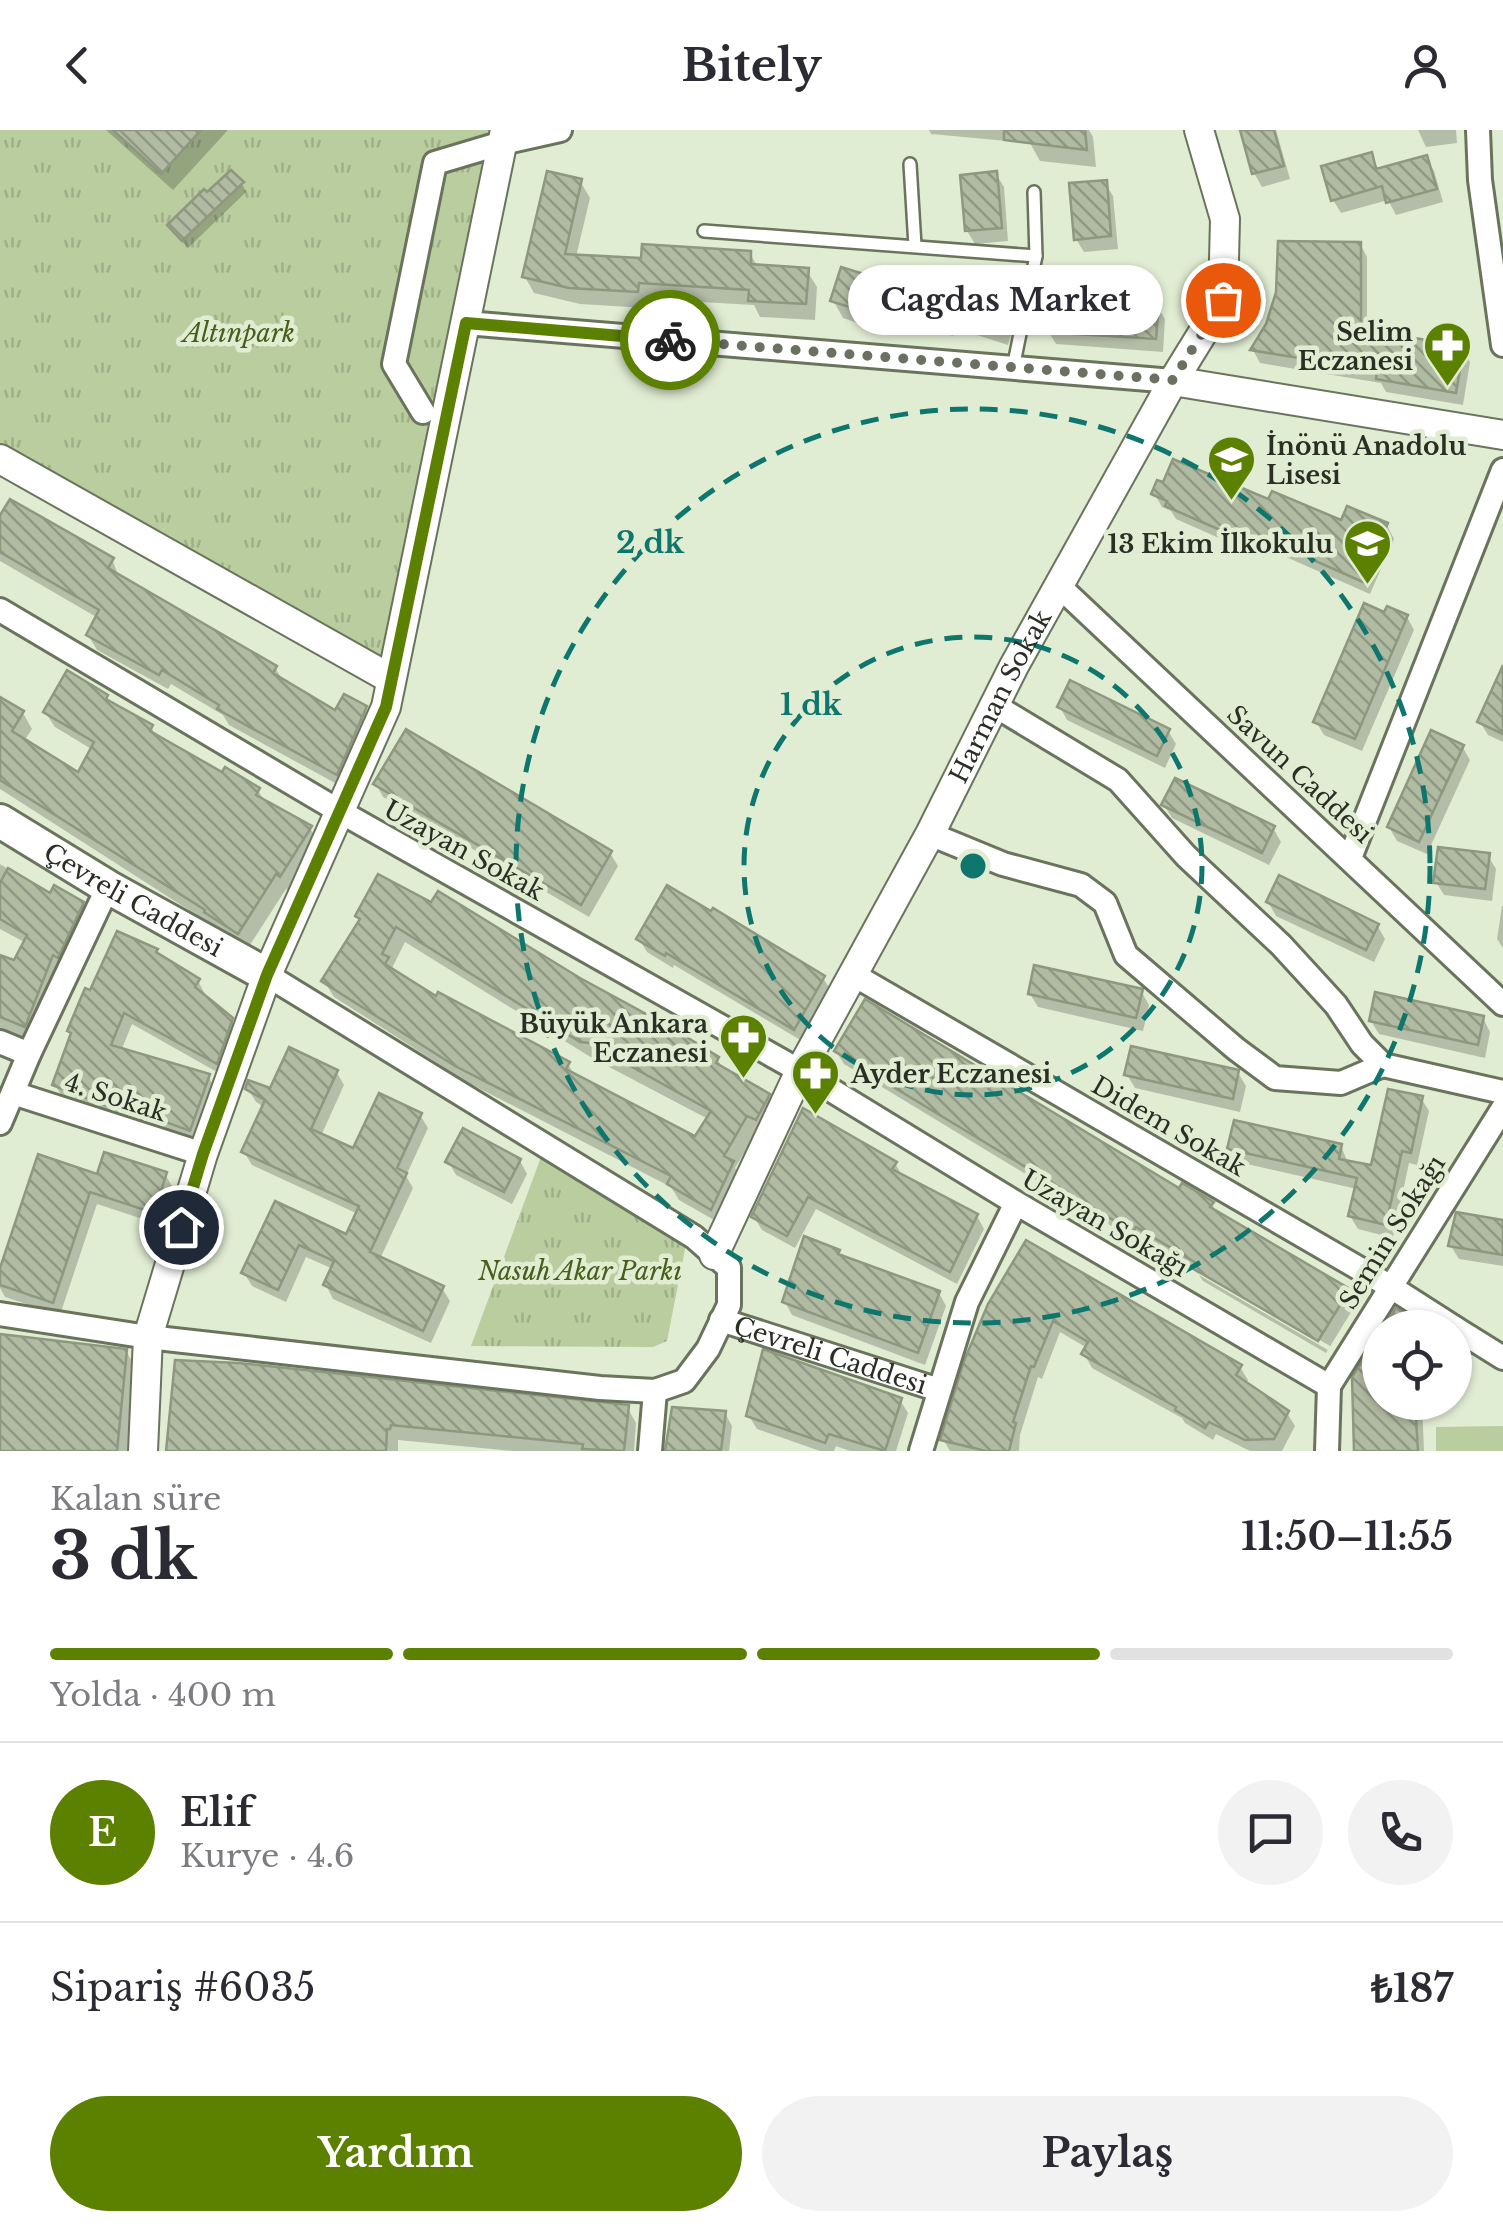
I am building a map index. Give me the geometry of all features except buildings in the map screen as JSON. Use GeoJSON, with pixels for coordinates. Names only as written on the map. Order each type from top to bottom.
{"type":"FeatureCollection","features":[{"type":"Feature","properties":{"kind":"main road","name":"Çevreli Caddesi"},"geometry":{"type":"LineString","coordinates":[[0,821],[108,887],[267,975]]}},
{"type":"Feature","properties":{"kind":"street"},"geometry":{"type":"LineString","coordinates":[[423,412],[394,364],[436,164],[504,136],[560,130]]}},
{"type":"Feature","properties":{"kind":"street","name":"Harman Sokak"},"geometry":{"type":"LineString","coordinates":[[714,1254],[800,1071],[930,834],[994,705],[1173,380],[1223,300],[1226,219],[1199,130]]}},
{"type":"Feature","properties":{"kind":"street"},"geometry":{"type":"LineString","coordinates":[[143,1451],[148,1337],[203,1154],[267,975],[386,707],[504,136]]}},
{"type":"Feature","properties":{"kind":"street"},"geometry":{"type":"LineString","coordinates":[[1503,153],[1479,141],[1480,180],[1503,345]]}},
{"type":"Feature","properties":{"kind":"street"},"geometry":{"type":"LineString","coordinates":[[466,323],[1173,380],[1503,435]]}},
{"type":"Feature","properties":{"kind":"street"},"geometry":{"type":"LineString","coordinates":[[2,464],[391,680]]}},
{"type":"Feature","properties":{"kind":"street"},"geometry":{"type":"LineString","coordinates":[[1350,858],[1503,470]]}},
{"type":"Feature","properties":{"kind":"street","name":"Savun Caddesi"},"geometry":{"type":"LineString","coordinates":[[1059,586],[1503,1004]]}},
{"type":"Feature","properties":{"kind":"street","name":"Uzayan Sokak"},"geometry":{"type":"LineString","coordinates":[[0,610],[339,811],[800,1071]]}},
{"type":"Feature","properties":{"kind":"street"},"geometry":{"type":"LineString","coordinates":[[994,705],[1118,780],[1186,856],[1281,945],[1336,1005],[1362,1044],[1383,1065],[1503,1092]]}},
{"type":"Feature","properties":{"kind":"street"},"geometry":{"type":"LineString","coordinates":[[930,834],[1003,864],[1082,885],[1105,903],[1126,955],[1275,1078],[1341,1083],[1383,1065]]}},
{"type":"Feature","properties":{"kind":"street"},"geometry":{"type":"LineString","coordinates":[[0,1123],[108,887]]}},
{"type":"Feature","properties":{"kind":"street"},"geometry":{"type":"LineString","coordinates":[[0,1314],[148,1337],[580,1386],[655,1391],[684,1380],[708,1349],[728,1305],[728,1268],[714,1254],[694,1237],[267,975]]}},
{"type":"Feature","properties":{"kind":"street","name":"Didem Sokak"},"geometry":{"type":"LineString","coordinates":[[854,975],[1427,1310]]}},
{"type":"Feature","properties":{"kind":"street"},"geometry":{"type":"LineString","coordinates":[[0,1042],[29,1054]]}},
{"type":"Feature","properties":{"kind":"street","name":"Uzayan Sokağı"},"geometry":{"type":"LineString","coordinates":[[800,1071],[1328,1386]]}},
{"type":"Feature","properties":{"kind":"street","name":"4. Sokak"},"geometry":{"type":"LineString","coordinates":[[13,1093],[203,1154]]}},
{"type":"Feature","properties":{"kind":"street","name":"Semin Sokağı"},"geometry":{"type":"LineString","coordinates":[[1328,1386],[1503,1108]]}},
{"type":"Feature","properties":{"kind":"street"},"geometry":{"type":"LineString","coordinates":[[921,1451],[967,1302],[1016,1203]]}},
{"type":"Feature","properties":{"kind":"street","name":"Çevreli Caddesi"},"geometry":{"type":"LineString","coordinates":[[722,1320],[939,1390]]}},
{"type":"Feature","properties":{"kind":"street","name":"Didem Sokak"},"geometry":{"type":"LineString","coordinates":[[1472,1339],[1503,1358]]}},
{"type":"Feature","properties":{"kind":"street"},"geometry":{"type":"LineString","coordinates":[[1326,1451],[1328,1386]]}},
{"type":"Feature","properties":{"kind":"street"},"geometry":{"type":"LineString","coordinates":[[650,1451],[655,1391]]}},
{"type":"Feature","properties":{"kind":"lane"},"geometry":{"type":"LineString","coordinates":[[910,164],[914,246]]}},
{"type":"Feature","properties":{"kind":"lane"},"geometry":{"type":"LineString","coordinates":[[1013,368],[1036,256],[1034,192]]}},
{"type":"Feature","properties":{"kind":"lane"},"geometry":{"type":"LineString","coordinates":[[704,231],[1036,256]]}},
{"type":"Feature","properties":{"kind":"green space","name":"Altınpark"},"geometry":{"type":"Polygon","coordinates":[[[0,130],[505,130],[391,679],[0,459],[0,130]]]}},
{"type":"Feature","properties":{"kind":"green space","name":"Nasuh Akar Parkı"},"geometry":{"type":"Polygon","coordinates":[[[541,1157],[686,1244],[667,1341],[653,1347],[471,1346],[541,1157]]]}},
{"type":"Feature","properties":{"kind":"green space"},"geometry":{"type":"Polygon","coordinates":[[[1503,1426],[1503,1451],[1436,1451],[1436,1427],[1503,1426]]]}},
{"type":"Feature","properties":{"kind":"way so far"},"geometry":{"type":"LineString","coordinates":[[670,340],[1173,380],[1223,300]]}},
{"type":"Feature","properties":{"kind":"place","name":"Cagdas Market"},"geometry":{"type":"Point","coordinates":[1223,300]}},
{"type":"Feature","properties":{"kind":"place","name":"Selim Eczanesi"},"geometry":{"type":"Point","coordinates":[1448,388]}},
{"type":"Feature","properties":{"kind":"place","name":"İnönü Anadolu Lisesi"},"geometry":{"type":"Point","coordinates":[1231,502]}},
{"type":"Feature","properties":{"kind":"place","name":"13 Ekim İlkokulu"},"geometry":{"type":"Point","coordinates":[1368,586]}},
{"type":"Feature","properties":{"kind":"place","name":"Büyük Ankara Eczanesi"},"geometry":{"type":"Point","coordinates":[743,1080]}},
{"type":"Feature","properties":{"kind":"place","name":"Ayder Eczanesi"},"geometry":{"type":"Point","coordinates":[816,1116]}},
{"type":"Feature","properties":{"kind":"route"},"geometry":{"type":"LineString","coordinates":[[181,1227],[267,975],[386,707],[466,323],[670,340]]}}]}
